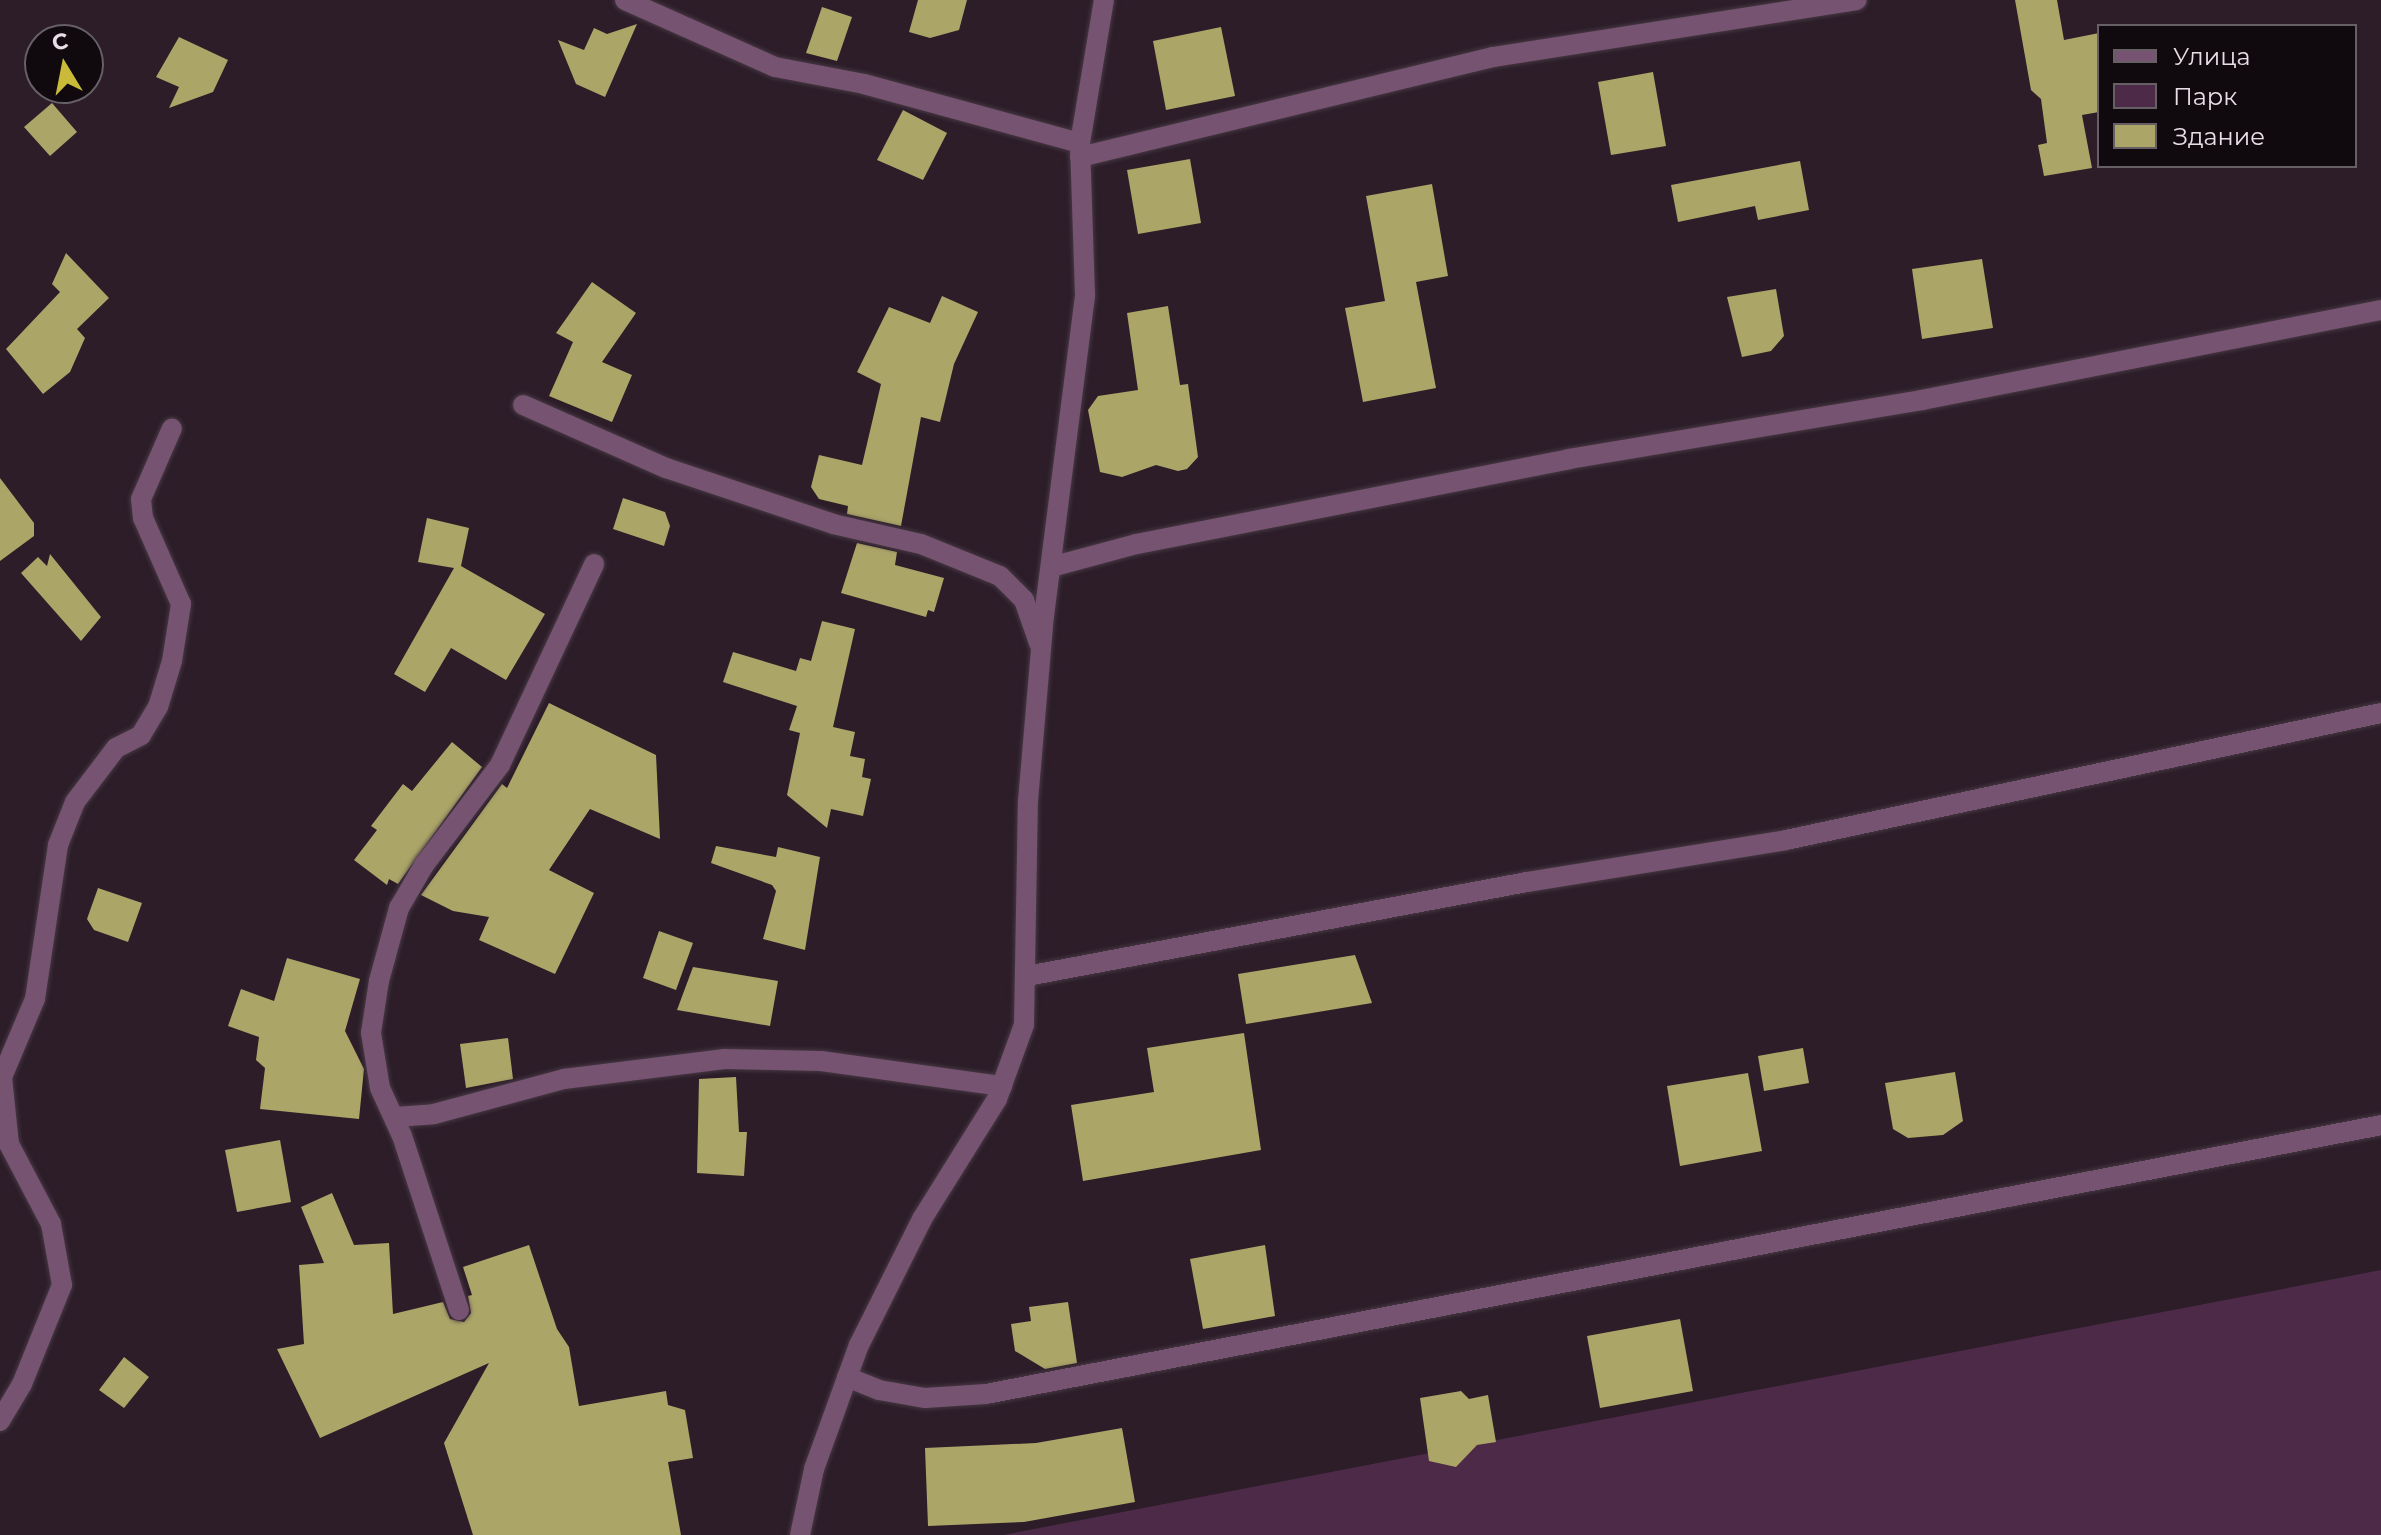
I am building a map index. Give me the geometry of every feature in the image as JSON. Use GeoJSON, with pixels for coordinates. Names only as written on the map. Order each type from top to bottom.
{"type":"FeatureCollection","features":[{"type":"Feature","properties":{"kind":"street"},"geometry":{"type":"LineString","coordinates":[[625,0],[775,67],[864,84],[1080,150],[1493,57],[1857,0]]}},
{"type":"Feature","properties":{"kind":"street"},"geometry":{"type":"LineString","coordinates":[[800,1535],[814,1469],[847,1377],[922,1219],[1002,1086],[1024,1025],[1028,801],[1041,651],[1085,295],[1080,150],[1104,0]]}},
{"type":"Feature","properties":{"kind":"street"},"geometry":{"type":"LineString","coordinates":[[1051,567],[1137,544],[1569,459],[1922,400],[2381,310]]}},
{"type":"Feature","properties":{"kind":"street"},"geometry":{"type":"LineString","coordinates":[[523,405],[666,468],[833,524],[921,544],[1000,576],[1024,600],[1041,651]]}},
{"type":"Feature","properties":{"kind":"street"},"geometry":{"type":"LineString","coordinates":[[0,1421],[28,1370],[62,1285],[51,1224],[9,1144],[2,1077],[35,999],[58,845],[75,802],[116,748],[141,735],[158,707],[172,661],[181,604],[143,518],[141,499],[172,428]]}},
{"type":"Feature","properties":{"kind":"street"},"geometry":{"type":"LineString","coordinates":[[459,1310],[395,1117],[380,1088],[371,1033],[399,908],[424,865],[500,765],[594,564]]}},
{"type":"Feature","properties":{"kind":"street"},"geometry":{"type":"LineString","coordinates":[[1027,976],[1527,882],[1786,840],[2381,713]]}},
{"type":"Feature","properties":{"kind":"street"},"geometry":{"type":"LineString","coordinates":[[395,1117],[434,1114],[564,1079],[725,1059],[821,1061],[1002,1086]]}},
{"type":"Feature","properties":{"kind":"street"},"geometry":{"type":"LineString","coordinates":[[847,1377],[879,1390],[925,1398],[986,1394],[2381,1125]]}},
{"type":"Feature","properties":{"kind":"green space"},"geometry":{"type":"Polygon","coordinates":[[[2381,1270],[2381,1535],[1003,1535],[2381,1270]]]}},
{"type":"Feature","properties":{"kind":"building"},"geometry":{"type":"Polygon","coordinates":[[[918,0],[967,0],[959,30],[930,38],[909,32],[918,0]]]}},
{"type":"Feature","properties":{"kind":"building"},"geometry":{"type":"Polygon","coordinates":[[[2015,0],[2057,0],[2064,40],[2097,33],[2097,112],[2082,115],[2092,168],[2044,176],[2038,145],[2047,143],[2041,99],[2031,90],[2015,0]]]}},
{"type":"Feature","properties":{"kind":"building"},"geometry":{"type":"Polygon","coordinates":[[[822,7],[852,17],[837,61],[806,53],[822,7]]]}},
{"type":"Feature","properties":{"kind":"building"},"geometry":{"type":"Polygon","coordinates":[[[637,24],[605,97],[576,84],[558,40],[584,50],[594,28],[607,34],[637,24]]]}},
{"type":"Feature","properties":{"kind":"building"},"geometry":{"type":"Polygon","coordinates":[[[1221,27],[1235,96],[1166,110],[1153,41],[1221,27]]]}},
{"type":"Feature","properties":{"kind":"building"},"geometry":{"type":"Polygon","coordinates":[[[179,37],[228,60],[213,92],[169,108],[179,87],[156,77],[179,37]]]}},
{"type":"Feature","properties":{"kind":"building"},"geometry":{"type":"Polygon","coordinates":[[[1653,72],[1666,146],[1611,155],[1598,82],[1653,72]]]}},
{"type":"Feature","properties":{"kind":"building"},"geometry":{"type":"Polygon","coordinates":[[[53,104],[77,132],[50,156],[24,127],[53,104]]]}},
{"type":"Feature","properties":{"kind":"building"},"geometry":{"type":"Polygon","coordinates":[[[903,110],[947,133],[923,180],[877,160],[903,110]]]}},
{"type":"Feature","properties":{"kind":"building"},"geometry":{"type":"Polygon","coordinates":[[[1190,159],[1201,223],[1138,234],[1127,170],[1190,159]]]}},
{"type":"Feature","properties":{"kind":"building"},"geometry":{"type":"Polygon","coordinates":[[[1800,161],[1809,210],[1758,220],[1755,206],[1678,222],[1671,185],[1800,161]]]}},
{"type":"Feature","properties":{"kind":"building"},"geometry":{"type":"Polygon","coordinates":[[[1432,184],[1448,276],[1416,282],[1436,388],[1363,402],[1345,308],[1385,301],[1366,196],[1432,184]]]}},
{"type":"Feature","properties":{"kind":"building"},"geometry":{"type":"Polygon","coordinates":[[[66,253],[109,298],[77,329],[85,338],[70,372],[43,394],[6,349],[60,292],[52,284],[66,253]]]}},
{"type":"Feature","properties":{"kind":"building"},"geometry":{"type":"Polygon","coordinates":[[[1982,259],[1993,328],[1922,339],[1912,269],[1982,259]]]}},
{"type":"Feature","properties":{"kind":"building"},"geometry":{"type":"Polygon","coordinates":[[[592,282],[636,313],[602,362],[632,375],[612,422],[549,396],[573,342],[556,333],[592,282]]]}},
{"type":"Feature","properties":{"kind":"building"},"geometry":{"type":"Polygon","coordinates":[[[1776,289],[1784,336],[1771,351],[1742,357],[1727,297],[1776,289]]]}},
{"type":"Feature","properties":{"kind":"building"},"geometry":{"type":"Polygon","coordinates":[[[942,296],[978,312],[954,364],[940,422],[921,417],[901,526],[847,514],[848,506],[819,499],[811,487],[819,455],[862,465],[881,384],[857,372],[889,307],[930,323],[942,296]]]}},
{"type":"Feature","properties":{"kind":"building"},"geometry":{"type":"Polygon","coordinates":[[[1168,306],[1180,385],[1188,384],[1198,457],[1187,469],[1178,471],[1156,465],[1122,477],[1100,472],[1088,410],[1098,396],[1138,390],[1127,313],[1168,306]]]}},
{"type":"Feature","properties":{"kind":"building"},"geometry":{"type":"Polygon","coordinates":[[[0,478],[34,523],[34,536],[0,561],[0,478]]]}},
{"type":"Feature","properties":{"kind":"building"},"geometry":{"type":"Polygon","coordinates":[[[623,498],[665,512],[670,526],[664,546],[613,529],[623,498]]]}},
{"type":"Feature","properties":{"kind":"building"},"geometry":{"type":"Polygon","coordinates":[[[427,518],[469,528],[461,566],[545,614],[506,680],[451,648],[425,692],[394,674],[454,568],[418,562],[427,518]]]}},
{"type":"Feature","properties":{"kind":"building"},"geometry":{"type":"Polygon","coordinates":[[[857,543],[897,552],[895,565],[944,578],[934,612],[928,610],[926,617],[841,593],[857,543]]]}},
{"type":"Feature","properties":{"kind":"building"},"geometry":{"type":"Polygon","coordinates":[[[50,554],[101,617],[81,641],[21,573],[38,557],[47,566],[50,554]]]}},
{"type":"Feature","properties":{"kind":"building"},"geometry":{"type":"Polygon","coordinates":[[[822,621],[855,629],[833,727],[855,732],[850,756],[865,759],[862,777],[871,779],[863,816],[831,809],[827,828],[787,795],[800,733],[789,730],[797,706],[723,682],[733,652],[796,671],[800,658],[811,661],[822,621]]]}},
{"type":"Feature","properties":{"kind":"building"},"geometry":{"type":"Polygon","coordinates":[[[549,703],[656,755],[660,839],[590,809],[549,870],[594,893],[555,974],[479,940],[489,917],[453,911],[421,895],[502,784],[507,788],[549,703]]]}},
{"type":"Feature","properties":{"kind":"building"},"geometry":{"type":"Polygon","coordinates":[[[452,742],[482,767],[398,884],[389,879],[387,885],[354,860],[377,830],[371,826],[403,784],[412,791],[452,742]]]}},
{"type":"Feature","properties":{"kind":"building"},"geometry":{"type":"Polygon","coordinates":[[[716,846],[776,857],[778,847],[820,857],[805,950],[763,939],[776,891],[772,885],[711,863],[716,846]]]}},
{"type":"Feature","properties":{"kind":"building"},"geometry":{"type":"Polygon","coordinates":[[[98,888],[142,903],[128,942],[94,930],[87,919],[98,888]]]}},
{"type":"Feature","properties":{"kind":"building"},"geometry":{"type":"Polygon","coordinates":[[[659,931],[693,943],[676,990],[643,978],[659,931]]]}},
{"type":"Feature","properties":{"kind":"building"},"geometry":{"type":"Polygon","coordinates":[[[1355,955],[1372,1003],[1246,1024],[1238,974],[1355,955]]]}},
{"type":"Feature","properties":{"kind":"building"},"geometry":{"type":"Polygon","coordinates":[[[287,958],[360,979],[345,1031],[364,1069],[359,1119],[260,1109],[265,1068],[256,1060],[259,1037],[228,1026],[241,989],[274,1001],[287,958]]]}},
{"type":"Feature","properties":{"kind":"building"},"geometry":{"type":"Polygon","coordinates":[[[693,967],[778,981],[770,1026],[677,1010],[693,967]]]}},
{"type":"Feature","properties":{"kind":"building"},"geometry":{"type":"Polygon","coordinates":[[[1244,1033],[1261,1150],[1083,1181],[1071,1105],[1154,1092],[1147,1048],[1244,1033]]]}},
{"type":"Feature","properties":{"kind":"building"},"geometry":{"type":"Polygon","coordinates":[[[508,1038],[513,1079],[466,1088],[460,1044],[508,1038]]]}},
{"type":"Feature","properties":{"kind":"building"},"geometry":{"type":"Polygon","coordinates":[[[1803,1048],[1809,1083],[1764,1091],[1758,1056],[1803,1048]]]}},
{"type":"Feature","properties":{"kind":"building"},"geometry":{"type":"Polygon","coordinates":[[[1955,1072],[1963,1121],[1943,1135],[1908,1138],[1893,1129],[1885,1083],[1955,1072]]]}},
{"type":"Feature","properties":{"kind":"building"},"geometry":{"type":"Polygon","coordinates":[[[1748,1073],[1762,1151],[1680,1166],[1667,1086],[1748,1073]]]}},
{"type":"Feature","properties":{"kind":"building"},"geometry":{"type":"Polygon","coordinates":[[[736,1077],[739,1132],[747,1132],[744,1176],[697,1173],[699,1079],[736,1077]]]}},
{"type":"Feature","properties":{"kind":"building"},"geometry":{"type":"Polygon","coordinates":[[[280,1140],[291,1202],[237,1212],[225,1150],[280,1140]]]}},
{"type":"Feature","properties":{"kind":"building"},"geometry":{"type":"Polygon","coordinates":[[[332,1193],[354,1245],[389,1243],[393,1314],[443,1302],[450,1319],[464,1322],[471,1313],[468,1296],[472,1295],[463,1267],[529,1245],[557,1329],[569,1347],[579,1406],[666,1391],[668,1405],[685,1410],[693,1458],[668,1462],[681,1535],[473,1535],[444,1443],[489,1363],[320,1438],[277,1349],[304,1344],[299,1265],[324,1263],[301,1207],[332,1193]]]}},
{"type":"Feature","properties":{"kind":"building"},"geometry":{"type":"Polygon","coordinates":[[[1265,1245],[1275,1316],[1203,1329],[1190,1259],[1265,1245]]]}},
{"type":"Feature","properties":{"kind":"building"},"geometry":{"type":"Polygon","coordinates":[[[1068,1302],[1077,1363],[1045,1369],[1015,1351],[1011,1324],[1031,1321],[1029,1307],[1068,1302]]]}},
{"type":"Feature","properties":{"kind":"building"},"geometry":{"type":"Polygon","coordinates":[[[1680,1319],[1693,1391],[1600,1408],[1587,1336],[1680,1319]]]}},
{"type":"Feature","properties":{"kind":"building"},"geometry":{"type":"Polygon","coordinates":[[[124,1357],[149,1377],[124,1408],[99,1390],[124,1357]]]}},
{"type":"Feature","properties":{"kind":"building"},"geometry":{"type":"Polygon","coordinates":[[[1461,1391],[1469,1399],[1488,1395],[1496,1442],[1477,1445],[1456,1467],[1429,1461],[1420,1398],[1461,1391]]]}},
{"type":"Feature","properties":{"kind":"building"},"geometry":{"type":"Polygon","coordinates":[[[1122,1428],[1135,1502],[1024,1522],[928,1526],[925,1448],[1036,1443],[1122,1428]]]}}]}
